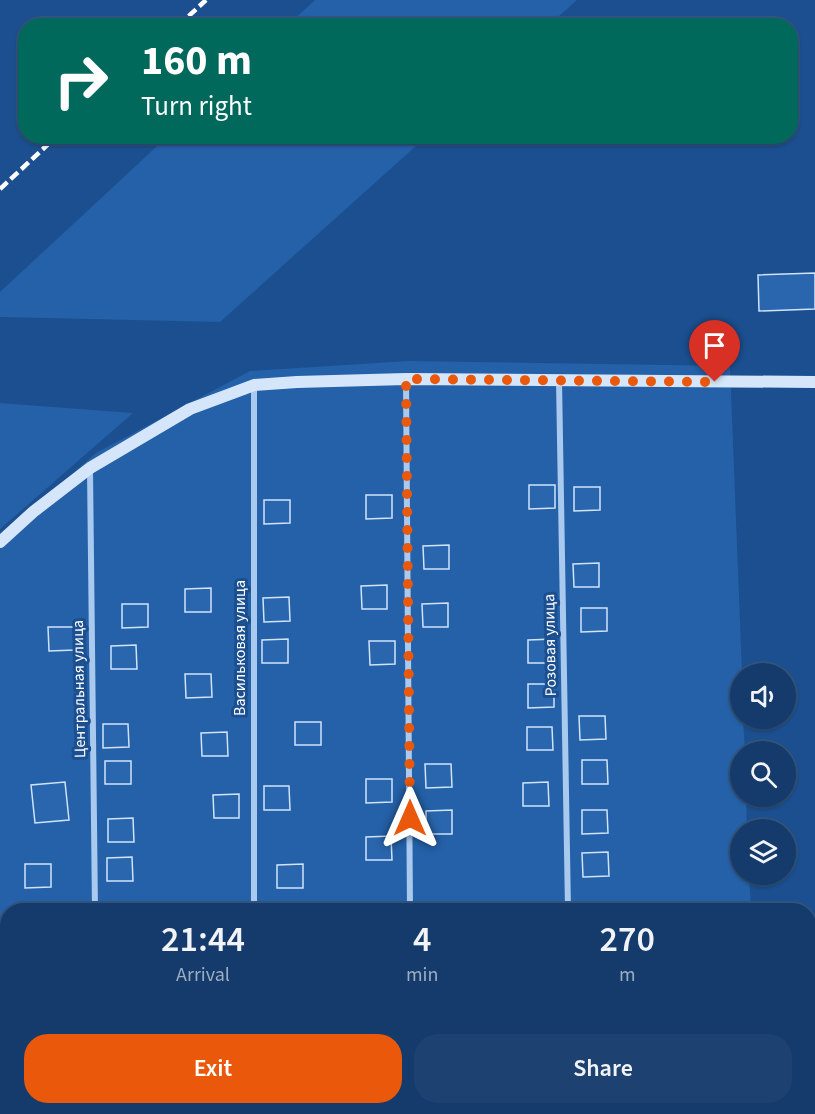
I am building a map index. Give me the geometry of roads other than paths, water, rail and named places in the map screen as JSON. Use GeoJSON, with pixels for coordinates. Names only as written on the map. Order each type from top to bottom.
{"type":"FeatureCollection","features":[{"type":"Feature","properties":{"kind":"street"},"geometry":{"type":"LineString","coordinates":[[406,379],[410,903]]}},
{"type":"Feature","properties":{"kind":"street"},"geometry":{"type":"LineString","coordinates":[[0,542],[33,512],[90,468],[190,410],[254,386],[297,382],[406,379],[815,382]]}},
{"type":"Feature","properties":{"kind":"street","name":"Розовая улица"},"geometry":{"type":"LineString","coordinates":[[559,380],[568,903]]}},
{"type":"Feature","properties":{"kind":"street","name":"Васильковая улица"},"geometry":{"type":"LineString","coordinates":[[254,386],[254,903]]}},
{"type":"Feature","properties":{"kind":"street","name":"Центральная улица"},"geometry":{"type":"LineString","coordinates":[[90,468],[95,903]]}},
{"type":"Feature","properties":{"kind":"railway"},"geometry":{"type":"LineString","coordinates":[[187,18],[206,0]]}},
{"type":"Feature","properties":{"kind":"railway"},"geometry":{"type":"LineString","coordinates":[[0,189],[48,144]]}}]}
